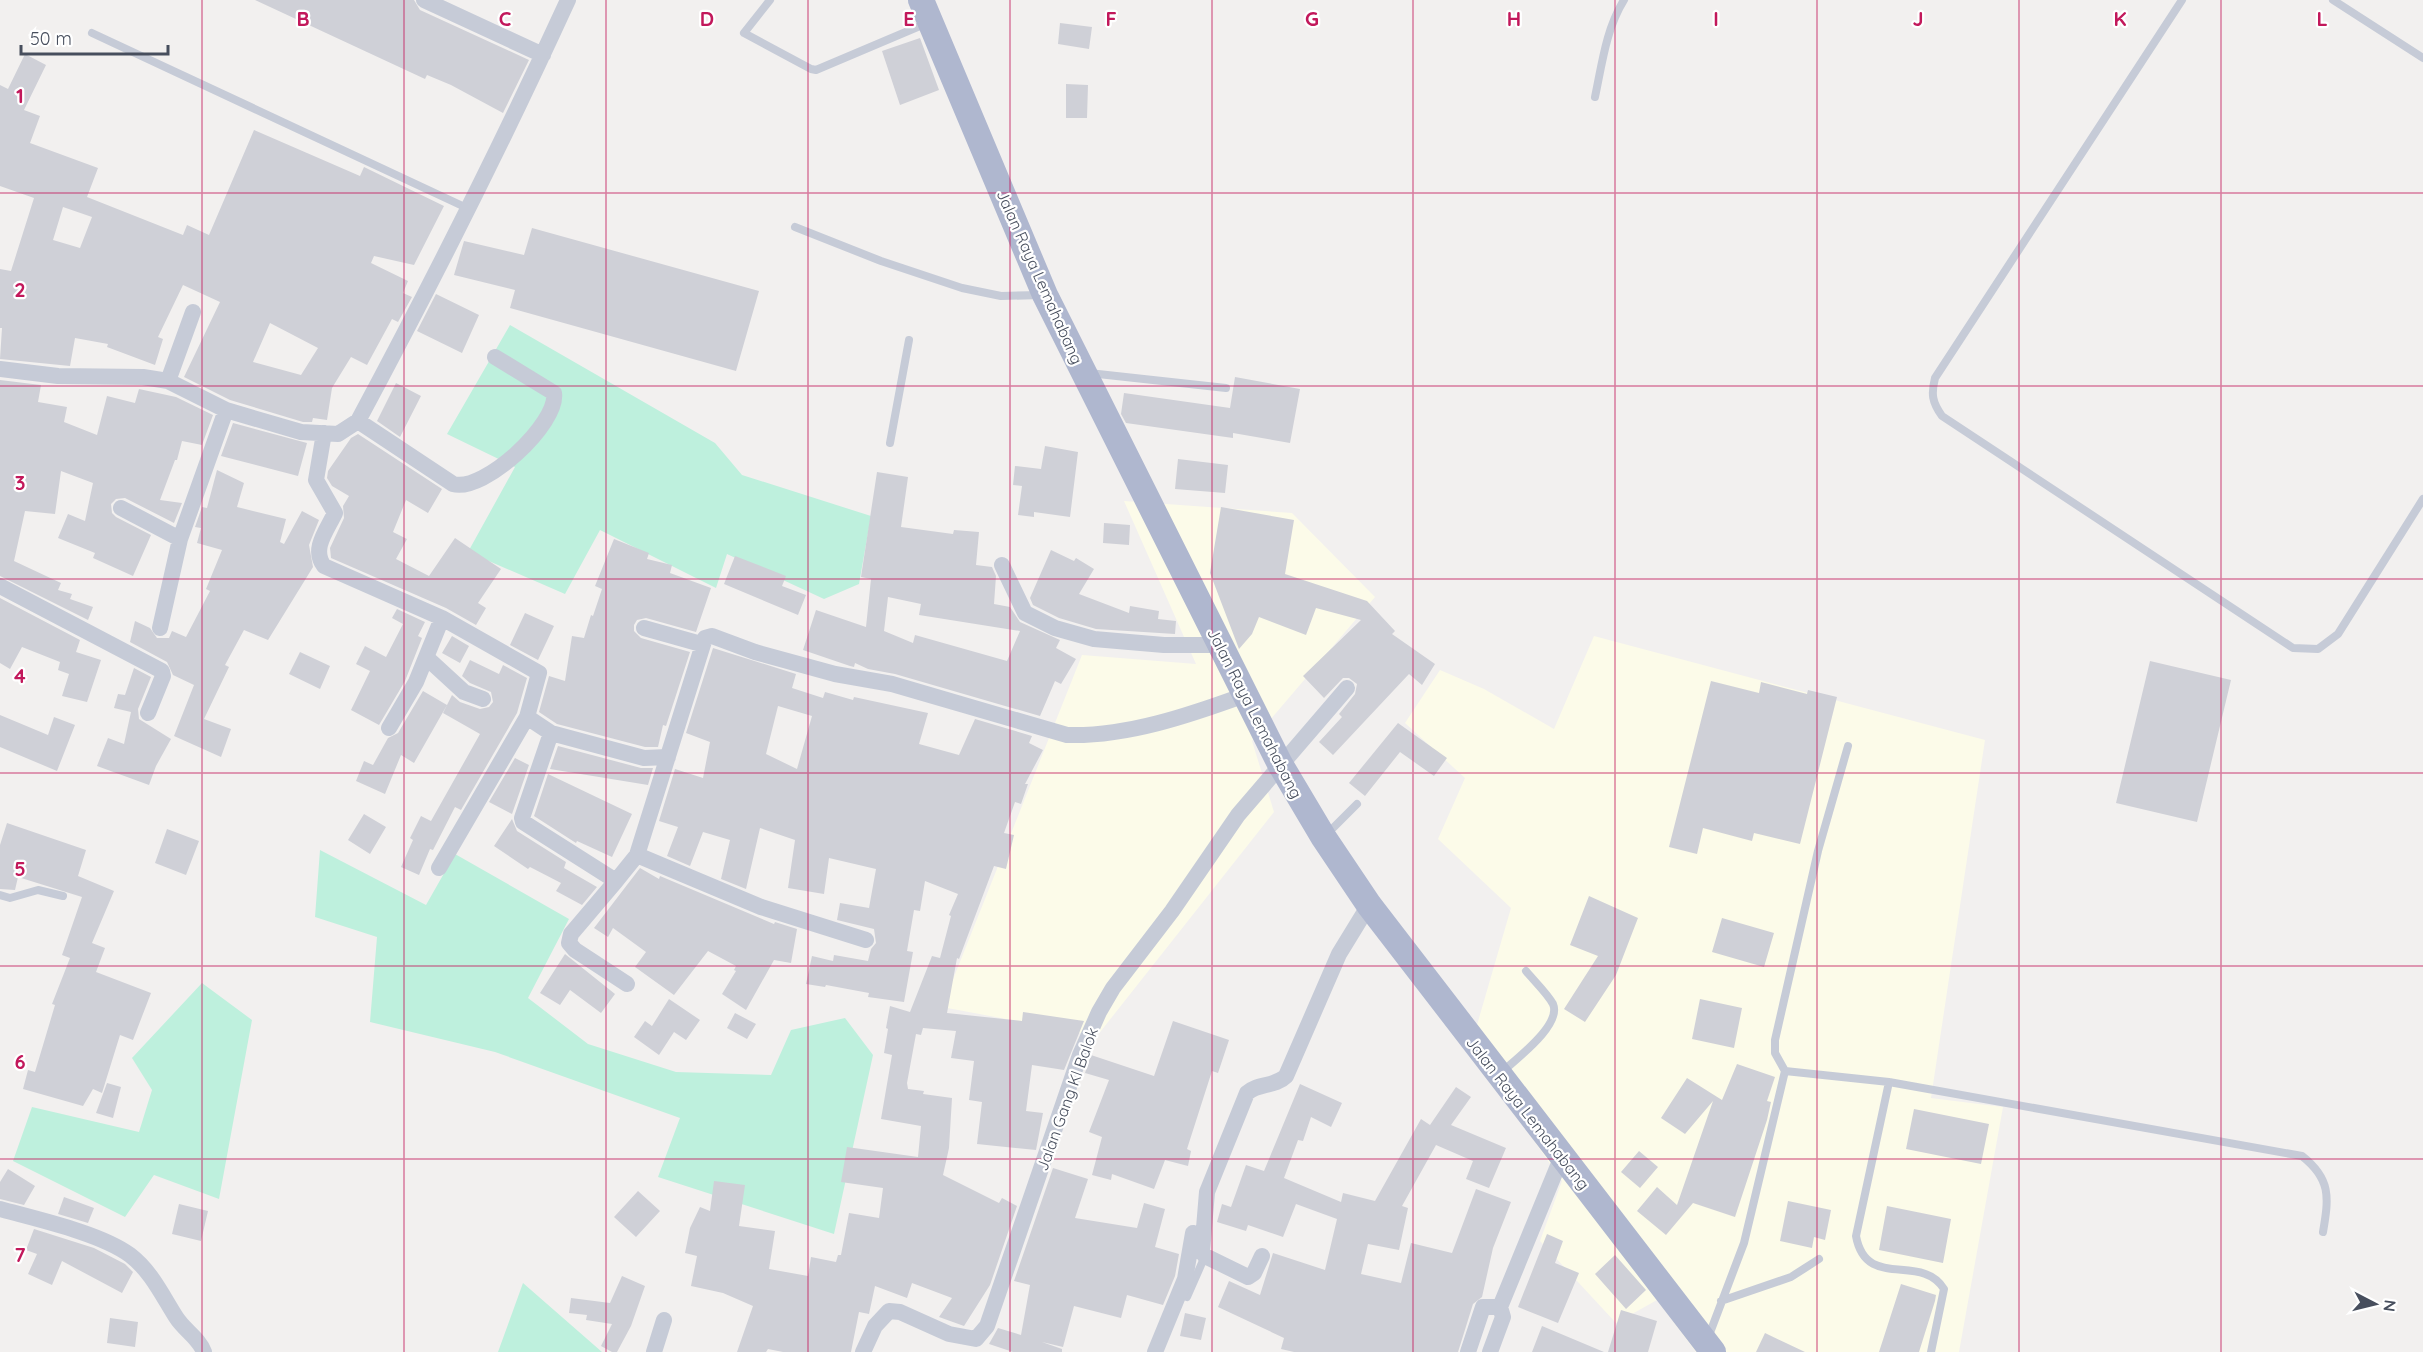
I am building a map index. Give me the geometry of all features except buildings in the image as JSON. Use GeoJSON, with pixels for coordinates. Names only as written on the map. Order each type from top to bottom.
{"type":"FeatureCollection","features":[{"type":"Feature","properties":{"kind":"main road","name":"Jalan Raya Lemahabang"},"geometry":{"type":"LineString","coordinates":[[926,11],[1045,295],[1280,764],[1324,838],[1369,906],[1709,1347]]}},
{"type":"Feature","properties":{"kind":"street"},"geometry":{"type":"LineString","coordinates":[[424,0],[543,55]]}},
{"type":"Feature","properties":{"kind":"street"},"geometry":{"type":"LineString","coordinates":[[0,369],[58,375],[143,377],[168,381],[226,410],[301,432],[338,434],[358,421],[467,208],[568,0]]}},
{"type":"Feature","properties":{"kind":"street"},"geometry":{"type":"LineString","coordinates":[[168,381],[193,312]]}},
{"type":"Feature","properties":{"kind":"street"},"geometry":{"type":"LineString","coordinates":[[358,421],[453,484],[462,487],[472,483],[512,458],[552,412],[555,401],[554,393],[546,387],[495,357]]}},
{"type":"Feature","properties":{"kind":"street"},"geometry":{"type":"LineString","coordinates":[[160,628],[180,539],[226,410]]}},
{"type":"Feature","properties":{"kind":"street"},"geometry":{"type":"LineString","coordinates":[[324,433],[316,480],[335,513],[319,547],[321,562],[332,572],[442,618],[539,673],[527,717],[439,868]]}},
{"type":"Feature","properties":{"kind":"street"},"geometry":{"type":"LineString","coordinates":[[121,508],[180,539]]}},
{"type":"Feature","properties":{"kind":"street"},"geometry":{"type":"LineString","coordinates":[[1002,565],[1025,613],[1055,628],[1094,639],[1164,645],[1220,645]]}},
{"type":"Feature","properties":{"kind":"street"},"geometry":{"type":"LineString","coordinates":[[0,586],[162,671],[163,676],[148,713]]}},
{"type":"Feature","properties":{"kind":"street"},"geometry":{"type":"LineString","coordinates":[[388,728],[426,658],[442,618]]}},
{"type":"Feature","properties":{"kind":"street"},"geometry":{"type":"LineString","coordinates":[[644,628],[701,644]]}},
{"type":"Feature","properties":{"kind":"street"},"geometry":{"type":"LineString","coordinates":[[627,984],[575,950],[569,943],[571,934],[637,855],[701,644],[705,638],[712,636],[755,652],[835,674],[892,684],[1067,735],[1093,736],[1171,719],[1245,695]]}},
{"type":"Feature","properties":{"kind":"street"},"geometry":{"type":"LineString","coordinates":[[426,658],[464,692],[483,699]]}},
{"type":"Feature","properties":{"kind":"street"},"geometry":{"type":"LineString","coordinates":[[1280,764],[1347,688]]}},
{"type":"Feature","properties":{"kind":"street"},"geometry":{"type":"LineString","coordinates":[[527,717],[551,733],[644,758],[668,757]]}},
{"type":"Feature","properties":{"kind":"street"},"geometry":{"type":"LineString","coordinates":[[551,733],[522,818],[523,822],[616,881]]}},
{"type":"Feature","properties":{"kind":"street","name":"Jalan Gang Kl Balok"},"geometry":{"type":"LineString","coordinates":[[863,1352],[875,1326],[889,1311],[900,1312],[963,1339],[976,1339],[987,1326],[1080,1055],[1099,1012],[1238,815],[1280,764]]}},
{"type":"Feature","properties":{"kind":"street"},"geometry":{"type":"LineString","coordinates":[[637,855],[761,907],[866,940]]}},
{"type":"Feature","properties":{"kind":"street"},"geometry":{"type":"LineString","coordinates":[[1262,1256],[1254,1273],[1248,1276],[1205,1256],[1202,1252],[1203,1210],[1219,1159],[1247,1093],[1253,1088],[1280,1082],[1287,1076],[1339,954],[1369,906]]}},
{"type":"Feature","properties":{"kind":"street"},"geometry":{"type":"LineString","coordinates":[[1490,1352],[1503,1317],[1500,1307],[1562,1156]]}},
{"type":"Feature","properties":{"kind":"street"},"geometry":{"type":"LineString","coordinates":[[1155,1352],[1173,1312],[1190,1263],[1195,1204],[1210,1165],[1219,1159]]}},
{"type":"Feature","properties":{"kind":"street"},"geometry":{"type":"LineString","coordinates":[[0,1209],[98,1239],[131,1255],[160,1287],[176,1318],[186,1331],[201,1344],[204,1352]]}},
{"type":"Feature","properties":{"kind":"street"},"geometry":{"type":"LineString","coordinates":[[1468,1352],[1483,1307],[1500,1307]]}},
{"type":"Feature","properties":{"kind":"street"},"geometry":{"type":"LineString","coordinates":[[654,1352],[664,1320]]}},
{"type":"Feature","properties":{"kind":"lane"},"geometry":{"type":"LineString","coordinates":[[770,0],[744,33],[816,70],[926,11]]}},
{"type":"Feature","properties":{"kind":"lane"},"geometry":{"type":"LineString","coordinates":[[1595,97],[1605,47],[1616,13],[1624,0]]}},
{"type":"Feature","properties":{"kind":"lane"},"geometry":{"type":"LineString","coordinates":[[2182,0],[1935,378],[1931,392],[1934,405],[1942,416],[2292,648],[2318,649],[2338,634],[2423,499]]}},
{"type":"Feature","properties":{"kind":"lane"},"geometry":{"type":"LineString","coordinates":[[2333,0],[2423,58]]}},
{"type":"Feature","properties":{"kind":"lane"},"geometry":{"type":"LineString","coordinates":[[92,33],[467,208]]}},
{"type":"Feature","properties":{"kind":"lane"},"geometry":{"type":"LineString","coordinates":[[795,227],[881,261],[962,288],[1001,296],[1045,295]]}},
{"type":"Feature","properties":{"kind":"lane"},"geometry":{"type":"LineString","coordinates":[[890,443],[909,340]]}},
{"type":"Feature","properties":{"kind":"lane"},"geometry":{"type":"LineString","coordinates":[[1083,372],[1226,388]]}},
{"type":"Feature","properties":{"kind":"lane"},"geometry":{"type":"LineString","coordinates":[[1709,1347],[1721,1301],[1744,1243],[1785,1071],[1775,1053],[1775,1040],[1818,851],[1848,746]]}},
{"type":"Feature","properties":{"kind":"lane"},"geometry":{"type":"LineString","coordinates":[[1324,838],[1357,804]]}},
{"type":"Feature","properties":{"kind":"lane"},"geometry":{"type":"LineString","coordinates":[[0,895],[10,898],[38,890],[63,896]]}},
{"type":"Feature","properties":{"kind":"lane"},"geometry":{"type":"LineString","coordinates":[[1498,1076],[1546,1030],[1553,1020],[1553,1004],[1526,971]]}},
{"type":"Feature","properties":{"kind":"lane"},"geometry":{"type":"LineString","coordinates":[[1785,1071],[1888,1082],[2302,1156],[2318,1168],[2325,1184],[2328,1206],[2324,1232]]}},
{"type":"Feature","properties":{"kind":"lane"},"geometry":{"type":"LineString","coordinates":[[1888,1082],[1856,1236],[1859,1252],[1865,1260],[1874,1264],[1932,1275],[1944,1289],[1931,1352]]}},
{"type":"Feature","properties":{"kind":"lane"},"geometry":{"type":"LineString","coordinates":[[1187,1297],[1205,1256]]}},
{"type":"Feature","properties":{"kind":"lane"},"geometry":{"type":"LineString","coordinates":[[1721,1301],[1791,1276],[1819,1259]]}},
{"type":"Feature","properties":{"kind":"shaded area"},"geometry":{"type":"Polygon","coordinates":[[[1124,501],[1292,513],[1375,597],[1252,741],[1274,812],[1097,1036],[942,1007],[1082,655],[1196,664],[1124,501]]]}},
{"type":"Feature","properties":{"kind":"shaded area"},"geometry":{"type":"Polygon","coordinates":[[[1594,636],[1985,740],[1931,1098],[2003,1107],[1959,1352],[1696,1352],[1657,1300],[1616,1323],[1540,1241],[1562,1181],[1470,1049],[1511,908],[1438,839],[1465,778],[1405,723],[1440,670],[1484,689],[1554,729],[1594,636]]]}},
{"type":"Feature","properties":{"kind":"green space"},"geometry":{"type":"Polygon","coordinates":[[[510,325],[715,443],[742,475],[871,516],[859,584],[824,599],[727,554],[716,588],[600,530],[565,594],[468,552],[515,467],[447,434],[510,325]]]}},
{"type":"Feature","properties":{"kind":"green space"},"geometry":{"type":"Polygon","coordinates":[[[320,850],[426,905],[455,854],[569,919],[528,998],[588,1044],[676,1072],[771,1075],[791,1030],[845,1018],[873,1055],[834,1234],[658,1177],[680,1118],[495,1052],[370,1022],[377,937],[315,917],[320,850]]]}},
{"type":"Feature","properties":{"kind":"green space"},"geometry":{"type":"Polygon","coordinates":[[[202,983],[252,1020],[219,1199],[154,1175],[125,1217],[13,1161],[32,1107],[139,1132],[152,1090],[132,1058],[202,983]]]}},
{"type":"Feature","properties":{"kind":"green space"},"geometry":{"type":"Polygon","coordinates":[[[523,1283],[602,1352],[498,1352],[523,1283]]]}}]}
